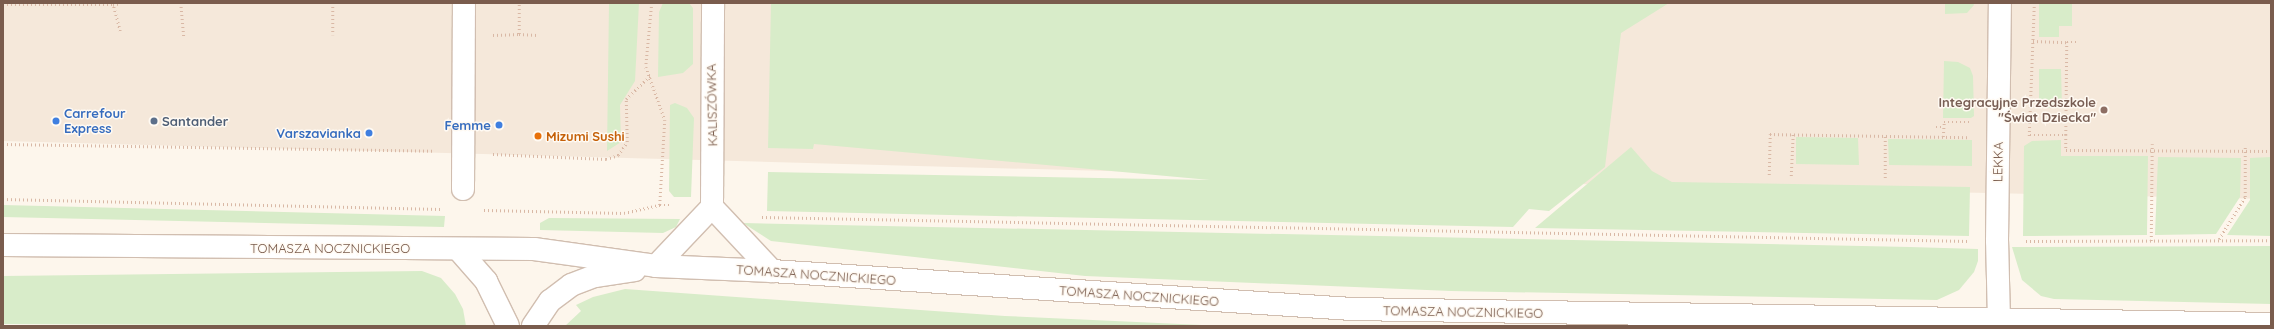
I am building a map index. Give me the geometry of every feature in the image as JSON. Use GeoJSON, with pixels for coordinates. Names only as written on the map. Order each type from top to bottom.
{"type":"FeatureCollection","features":[{"type":"Feature","properties":{"kind":"street"},"geometry":{"type":"LineString","coordinates":[[462,189],[464,3]]}},
{"type":"Feature","properties":{"kind":"street","name":"KALISZÓWKA"},"geometry":{"type":"LineString","coordinates":[[712,3],[712,207]]}},
{"type":"Feature","properties":{"kind":"street","name":"LEKKA"},"geometry":{"type":"LineString","coordinates":[[1999,321],[1997,242],[2000,3]]}},
{"type":"Feature","properties":{"kind":"street"},"geometry":{"type":"LineString","coordinates":[[656,266],[712,207],[772,271]]}},
{"type":"Feature","properties":{"kind":"street","name":"TOMASZA NOCZNICKIEGO"},"geometry":{"type":"LineString","coordinates":[[3,246],[534,249],[656,266],[772,271],[1351,310],[2271,324]]}},
{"type":"Feature","properties":{"kind":"street"},"geometry":{"type":"LineString","coordinates":[[458,249],[486,281],[508,326]]}},
{"type":"Feature","properties":{"kind":"street","name":"TOMASZA NOCZNICKIEGO"},"geometry":{"type":"LineString","coordinates":[[533,326],[550,301],[571,285],[595,276],[656,266]]}},
{"type":"Feature","properties":{"kind":"path"},"geometry":{"type":"LineString","coordinates":[[3,5],[113,5],[120,3]]}},
{"type":"Feature","properties":{"kind":"path"},"geometry":{"type":"LineString","coordinates":[[181,3],[184,36]]}},
{"type":"Feature","properties":{"kind":"path"},"geometry":{"type":"LineString","coordinates":[[333,3],[333,35]]}},
{"type":"Feature","properties":{"kind":"path"},"geometry":{"type":"LineString","coordinates":[[519,3],[519,34]]}},
{"type":"Feature","properties":{"kind":"path"},"geometry":{"type":"LineString","coordinates":[[479,210],[624,213],[660,205],[665,120],[646,67],[652,3]]}},
{"type":"Feature","properties":{"kind":"path"},"geometry":{"type":"LineString","coordinates":[[113,5],[120,31]]}},
{"type":"Feature","properties":{"kind":"path"},"geometry":{"type":"LineString","coordinates":[[464,36],[519,34],[536,35]]}},
{"type":"Feature","properties":{"kind":"path"},"geometry":{"type":"LineString","coordinates":[[2033,41],[2076,42]]}},
{"type":"Feature","properties":{"kind":"path"},"geometry":{"type":"LineString","coordinates":[[2067,42],[2066,150],[2271,151]]}},
{"type":"Feature","properties":{"kind":"path"},"geometry":{"type":"LineString","coordinates":[[3,144],[463,152],[606,158],[618,155],[627,142],[626,99],[650,76]]}},
{"type":"Feature","properties":{"kind":"path"},"geometry":{"type":"LineString","coordinates":[[1943,137],[1944,122],[1977,121]]}},
{"type":"Feature","properties":{"kind":"path"},"geometry":{"type":"LineString","coordinates":[[1936,127],[1944,127]]}},
{"type":"Feature","properties":{"kind":"path"},"geometry":{"type":"LineString","coordinates":[[1769,175],[1770,134],[1977,137]]}},
{"type":"Feature","properties":{"kind":"path"},"geometry":{"type":"LineString","coordinates":[[1791,176],[1792,134]]}},
{"type":"Feature","properties":{"kind":"path"},"geometry":{"type":"LineString","coordinates":[[2030,135],[2066,135]]}},
{"type":"Feature","properties":{"kind":"path"},"geometry":{"type":"LineString","coordinates":[[1884,178],[1885,136]]}},
{"type":"Feature","properties":{"kind":"path"},"geometry":{"type":"LineString","coordinates":[[2151,241],[2152,144]]}},
{"type":"Feature","properties":{"kind":"path"},"geometry":{"type":"LineString","coordinates":[[2218,239],[2244,198],[2245,145]]}},
{"type":"Feature","properties":{"kind":"path"},"geometry":{"type":"LineString","coordinates":[[3,199],[447,209]]}},
{"type":"Feature","properties":{"kind":"path"},"geometry":{"type":"LineString","coordinates":[[755,216],[1078,225],[1977,241]]}},
{"type":"Feature","properties":{"kind":"path"},"geometry":{"type":"LineString","coordinates":[[2019,241],[2151,241],[2218,239],[2271,240]]}},
{"type":"Feature","properties":{"kind":"shaded area"},"geometry":{"type":"Polygon","coordinates":[[[3,3],[2271,3],[2271,199],[1618,185],[3,141],[3,3]]]}},
{"type":"Feature","properties":{"kind":"green space"},"geometry":{"type":"Polygon","coordinates":[[[609,3],[639,3],[635,81],[620,105],[621,142],[607,151],[609,3]]]}},
{"type":"Feature","properties":{"kind":"green space"},"geometry":{"type":"Polygon","coordinates":[[[663,3],[689,3],[693,8],[693,64],[683,73],[658,77],[659,12],[663,3]]]}},
{"type":"Feature","properties":{"kind":"green space"},"geometry":{"type":"Polygon","coordinates":[[[771,3],[1669,3],[1621,33],[1605,167],[1549,211],[1529,209],[1513,227],[767,211],[768,172],[1210,180],[814,144],[813,149],[768,148],[771,3]]]}},
{"type":"Feature","properties":{"kind":"green space"},"geometry":{"type":"Polygon","coordinates":[[[1945,3],[1973,3],[1974,5],[1967,13],[1945,14],[1945,3]]]}},
{"type":"Feature","properties":{"kind":"green space"},"geometry":{"type":"Polygon","coordinates":[[[2039,3],[2072,3],[2072,26],[2059,26],[2059,37],[2039,37],[2039,3]]]}},
{"type":"Feature","properties":{"kind":"green space"},"geometry":{"type":"Polygon","coordinates":[[[1944,61],[1958,62],[1970,68],[1973,76],[1974,116],[1971,118],[1943,118],[1944,61]]]}},
{"type":"Feature","properties":{"kind":"green space"},"geometry":{"type":"Polygon","coordinates":[[[2039,69],[2061,69],[2062,108],[2039,108],[2039,69]]]}},
{"type":"Feature","properties":{"kind":"green space"},"geometry":{"type":"Polygon","coordinates":[[[675,103],[687,108],[694,118],[691,197],[674,197],[669,191],[670,105],[675,103]]]}},
{"type":"Feature","properties":{"kind":"green space"},"geometry":{"type":"Polygon","coordinates":[[[1796,137],[1858,138],[1859,165],[1796,164],[1796,137]]]}},
{"type":"Feature","properties":{"kind":"green space"},"geometry":{"type":"Polygon","coordinates":[[[1888,139],[1972,140],[1972,166],[1889,165],[1888,139]]]}},
{"type":"Feature","properties":{"kind":"green space"},"geometry":{"type":"Polygon","coordinates":[[[2061,140],[2061,156],[2148,156],[2147,235],[2023,236],[2024,146],[2032,141],[2061,140]]]}},
{"type":"Feature","properties":{"kind":"green space"},"geometry":{"type":"Polygon","coordinates":[[[1631,147],[1652,171],[1672,182],[1970,187],[1969,236],[1535,228],[1631,147]]]}},
{"type":"Feature","properties":{"kind":"green space"},"geometry":{"type":"Polygon","coordinates":[[[2158,157],[2241,158],[2240,197],[2216,234],[2155,235],[2158,157]]]}},
{"type":"Feature","properties":{"kind":"green space"},"geometry":{"type":"Polygon","coordinates":[[[2271,157],[2271,236],[2227,235],[2250,200],[2250,158],[2271,157]]]}},
{"type":"Feature","properties":{"kind":"green space"},"geometry":{"type":"Polygon","coordinates":[[[3,205],[445,216],[444,227],[3,217],[3,205]]]}},
{"type":"Feature","properties":{"kind":"green space"},"geometry":{"type":"Polygon","coordinates":[[[549,218],[680,219],[676,227],[663,233],[540,230],[540,223],[549,218]]]}},
{"type":"Feature","properties":{"kind":"green space"},"geometry":{"type":"Polygon","coordinates":[[[743,223],[1978,249],[1978,261],[1974,272],[1959,290],[1937,300],[1451,291],[1085,276],[771,241],[743,223]]]}},
{"type":"Feature","properties":{"kind":"green space"},"geometry":{"type":"Polygon","coordinates":[[[2271,246],[2271,304],[2054,299],[2041,296],[2022,280],[2012,247],[2271,246]]]}},
{"type":"Feature","properties":{"kind":"green space"},"geometry":{"type":"Polygon","coordinates":[[[422,271],[441,278],[455,294],[463,309],[466,326],[3,324],[3,276],[422,271]]]}},
{"type":"Feature","properties":{"kind":"green space"},"geometry":{"type":"Polygon","coordinates":[[[625,289],[1005,316],[1224,326],[565,326],[581,311],[576,305],[593,297],[625,289]]]}},
{"type":"Feature","properties":{"kind":"place","name":"Integracyjne Przedszkole \"Świat Dziecka\""},"geometry":{"type":"Point","coordinates":[2104,110]}},
{"type":"Feature","properties":{"kind":"place","name":"Carrefour Express"},"geometry":{"type":"Point","coordinates":[56,121]}},
{"type":"Feature","properties":{"kind":"place","name":"Santander"},"geometry":{"type":"Point","coordinates":[154,121]}},
{"type":"Feature","properties":{"kind":"place","name":"Femme"},"geometry":{"type":"Point","coordinates":[499,125]}},
{"type":"Feature","properties":{"kind":"place","name":"Varszavianka"},"geometry":{"type":"Point","coordinates":[369,133]}},
{"type":"Feature","properties":{"kind":"place","name":"Mizumi Sushi"},"geometry":{"type":"Point","coordinates":[538,136]}}]}
